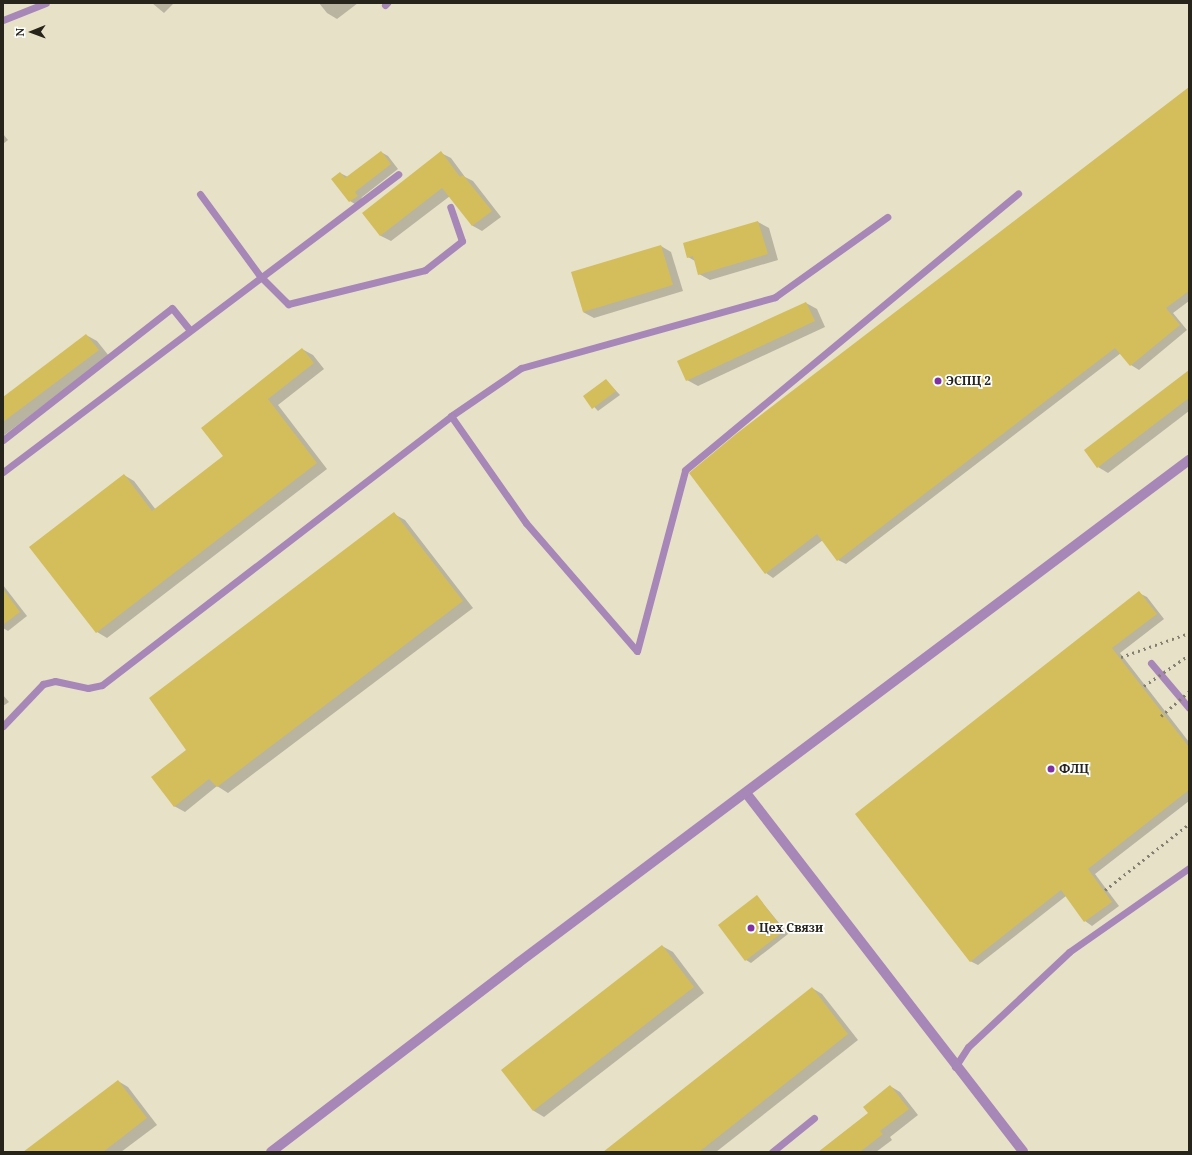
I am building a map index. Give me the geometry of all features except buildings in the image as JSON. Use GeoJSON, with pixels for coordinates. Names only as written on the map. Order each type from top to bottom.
{"type":"FeatureCollection","features":[{"type":"Feature","properties":{"kind":"street"},"geometry":{"type":"LineString","coordinates":[[271,1152],[1189,460]]}},
{"type":"Feature","properties":{"kind":"street"},"geometry":{"type":"LineString","coordinates":[[746,793],[955,1067],[1023,1152]]}},
{"type":"Feature","properties":{"kind":"lane"},"geometry":{"type":"LineString","coordinates":[[3,20],[46,3]]}},
{"type":"Feature","properties":{"kind":"lane"},"geometry":{"type":"LineString","coordinates":[[3,472],[260,276],[398,174]]}},
{"type":"Feature","properties":{"kind":"lane"},"geometry":{"type":"LineString","coordinates":[[200,194],[260,276],[288,304],[425,270],[462,241],[450,207]]}},
{"type":"Feature","properties":{"kind":"lane"},"geometry":{"type":"LineString","coordinates":[[451,416],[526,524],[637,651],[685,470],[1018,194]]}},
{"type":"Feature","properties":{"kind":"lane"},"geometry":{"type":"LineString","coordinates":[[3,726],[43,684],[55,681],[88,688],[102,685],[451,416],[521,368],[775,297],[887,217]]}},
{"type":"Feature","properties":{"kind":"lane"},"geometry":{"type":"LineString","coordinates":[[3,440],[172,308],[190,330]]}},
{"type":"Feature","properties":{"kind":"lane"},"geometry":{"type":"LineString","coordinates":[[1151,663],[1189,708]]}},
{"type":"Feature","properties":{"kind":"lane"},"geometry":{"type":"LineString","coordinates":[[955,1067],[968,1048],[1069,952],[1189,868]]}},
{"type":"Feature","properties":{"kind":"lane"},"geometry":{"type":"LineString","coordinates":[[772,1152],[814,1118]]}},
{"type":"Feature","properties":{"kind":"railway"},"geometry":{"type":"LineString","coordinates":[[1121,657],[1189,633]]}},
{"type":"Feature","properties":{"kind":"railway"},"geometry":{"type":"LineString","coordinates":[[1144,686],[1189,655]]}},
{"type":"Feature","properties":{"kind":"railway"},"geometry":{"type":"LineString","coordinates":[[1161,716],[1189,692]]}},
{"type":"Feature","properties":{"kind":"railway"},"geometry":{"type":"LineString","coordinates":[[1105,890],[1189,824]]}},
{"type":"Feature","properties":{"kind":"place","name":"ЭСПЦ 2"},"geometry":{"type":"Point","coordinates":[938,381]}},
{"type":"Feature","properties":{"kind":"place","name":"ФЛЦ"},"geometry":{"type":"Point","coordinates":[1051,769]}},
{"type":"Feature","properties":{"kind":"place","name":"Цех Связи"},"geometry":{"type":"Point","coordinates":[751,928]}}]}
